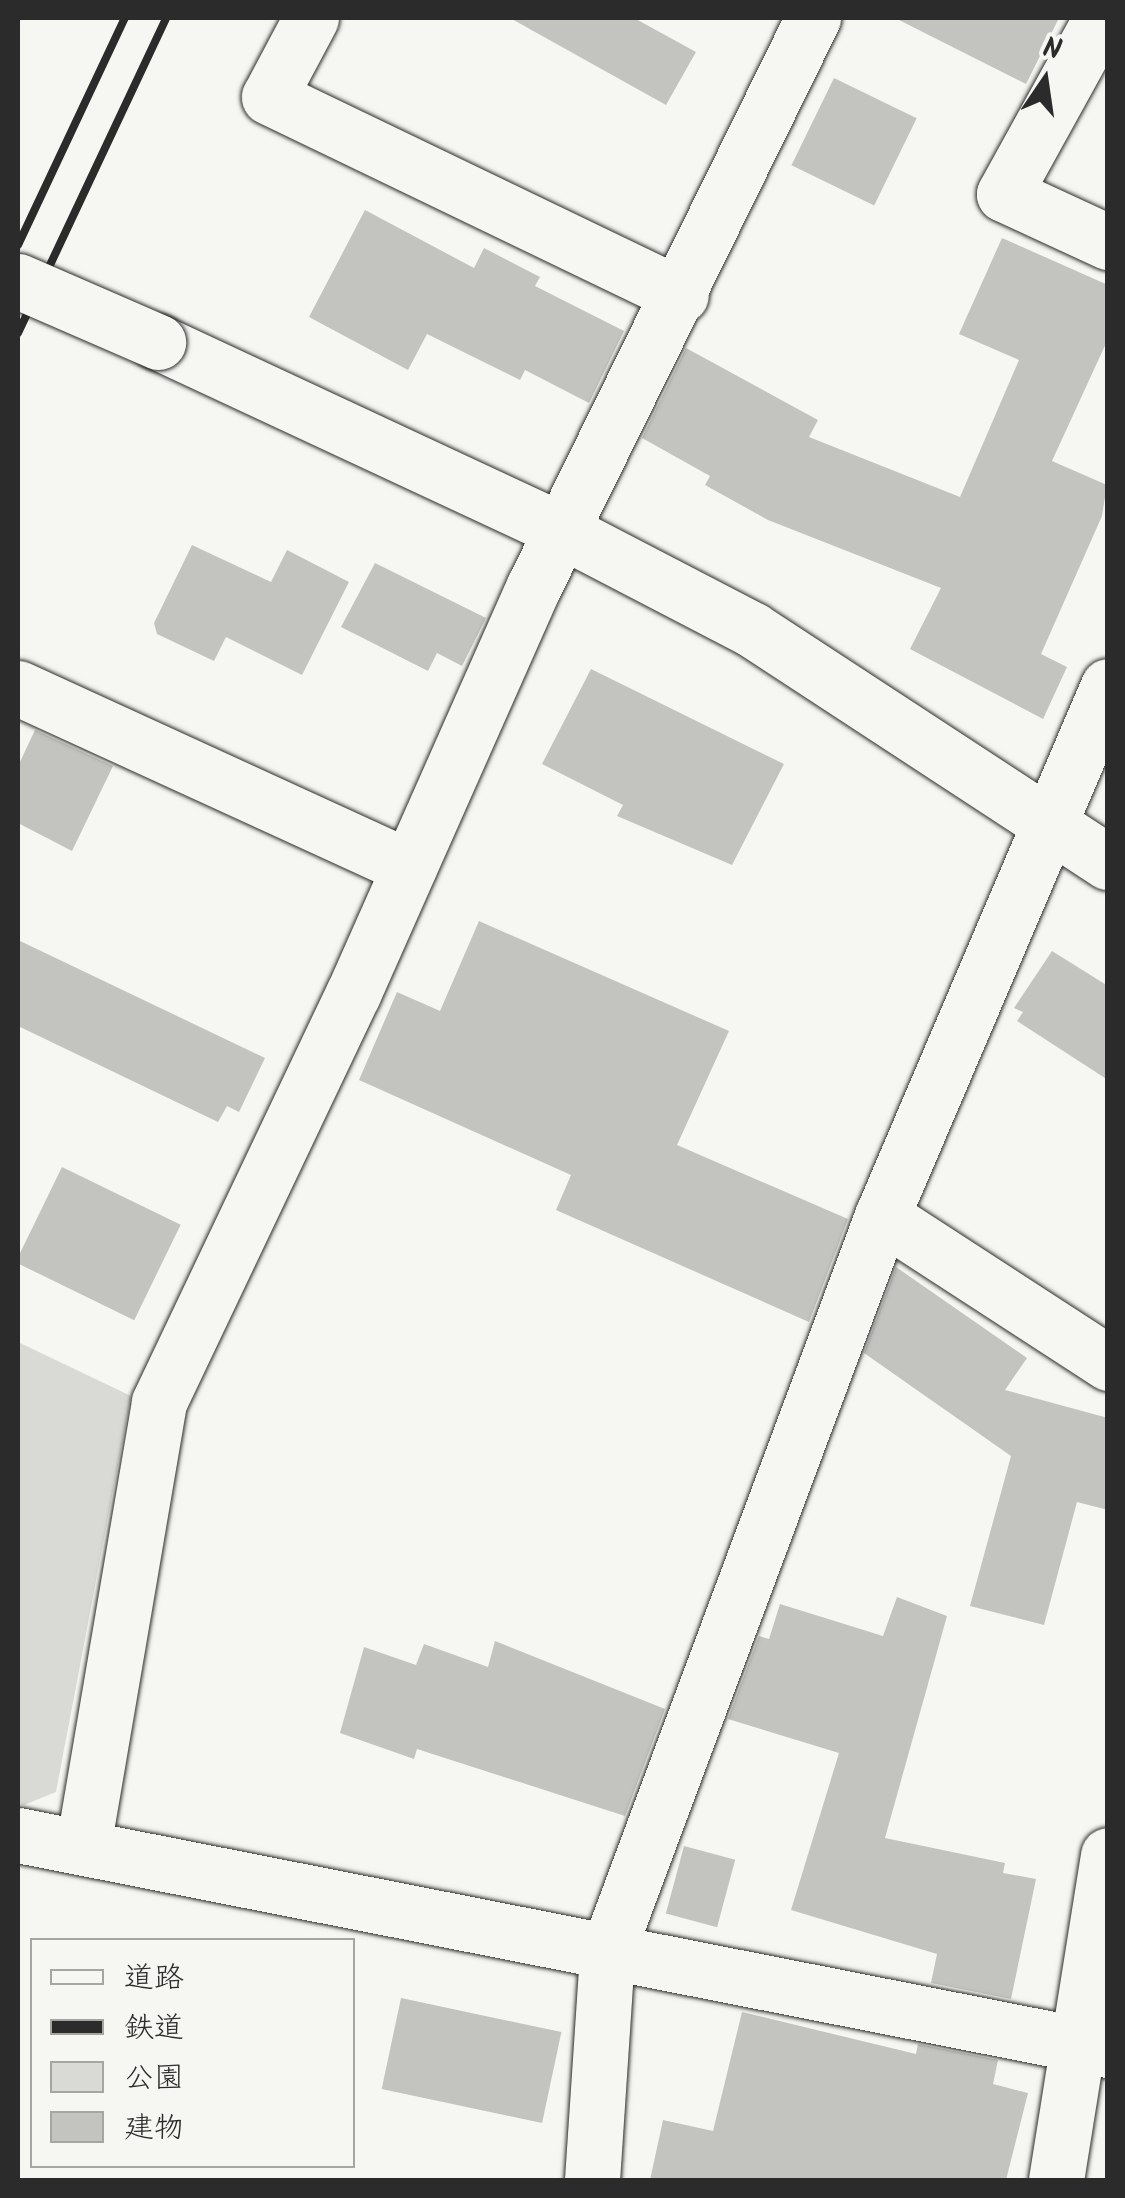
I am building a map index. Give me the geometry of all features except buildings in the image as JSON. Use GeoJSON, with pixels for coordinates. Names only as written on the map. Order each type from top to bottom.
{"type":"FeatureCollection","features":[{"type":"Feature","properties":{"kind":"street"},"geometry":{"type":"LineString","coordinates":[[311,18],[269,97],[681,295]]}},
{"type":"Feature","properties":{"kind":"street"},"geometry":{"type":"LineString","coordinates":[[83,1847],[159,1402],[409,867],[561,530],[681,295],[813,18]]}},
{"type":"Feature","properties":{"kind":"street"},"geometry":{"type":"LineString","coordinates":[[1100,18],[1004,194],[1108,242]]}},
{"type":"Feature","properties":{"kind":"street"},"geometry":{"type":"LineString","coordinates":[[18,280],[561,530],[753,630],[1108,862]]}},
{"type":"Feature","properties":{"kind":"street"},"geometry":{"type":"LineString","coordinates":[[592,2180],[608,1953],[882,1216],[1045,822],[1108,686]]}},
{"type":"Feature","properties":{"kind":"street"},"geometry":{"type":"LineString","coordinates":[[18,688],[409,867]]}},
{"type":"Feature","properties":{"kind":"street"},"geometry":{"type":"LineString","coordinates":[[882,1216],[1108,1364]]}},
{"type":"Feature","properties":{"kind":"street"},"geometry":{"type":"LineString","coordinates":[[18,1835],[1092,2048]]}},
{"type":"Feature","properties":{"kind":"street"},"geometry":{"type":"LineString","coordinates":[[1056,2180],[1092,2048],[1108,1854]]}},
{"type":"Feature","properties":{"kind":"green space"},"geometry":{"type":"Polygon","coordinates":[[[18,1342],[131,1396],[56,1792],[24,1805],[18,1804],[18,1342]]]}},
{"type":"Feature","properties":{"kind":"railway"},"geometry":{"type":"LineString","coordinates":[[18,245],[125,18]]}},
{"type":"Feature","properties":{"kind":"railway"},"geometry":{"type":"LineString","coordinates":[[18,333],[166,18]]}}]}
